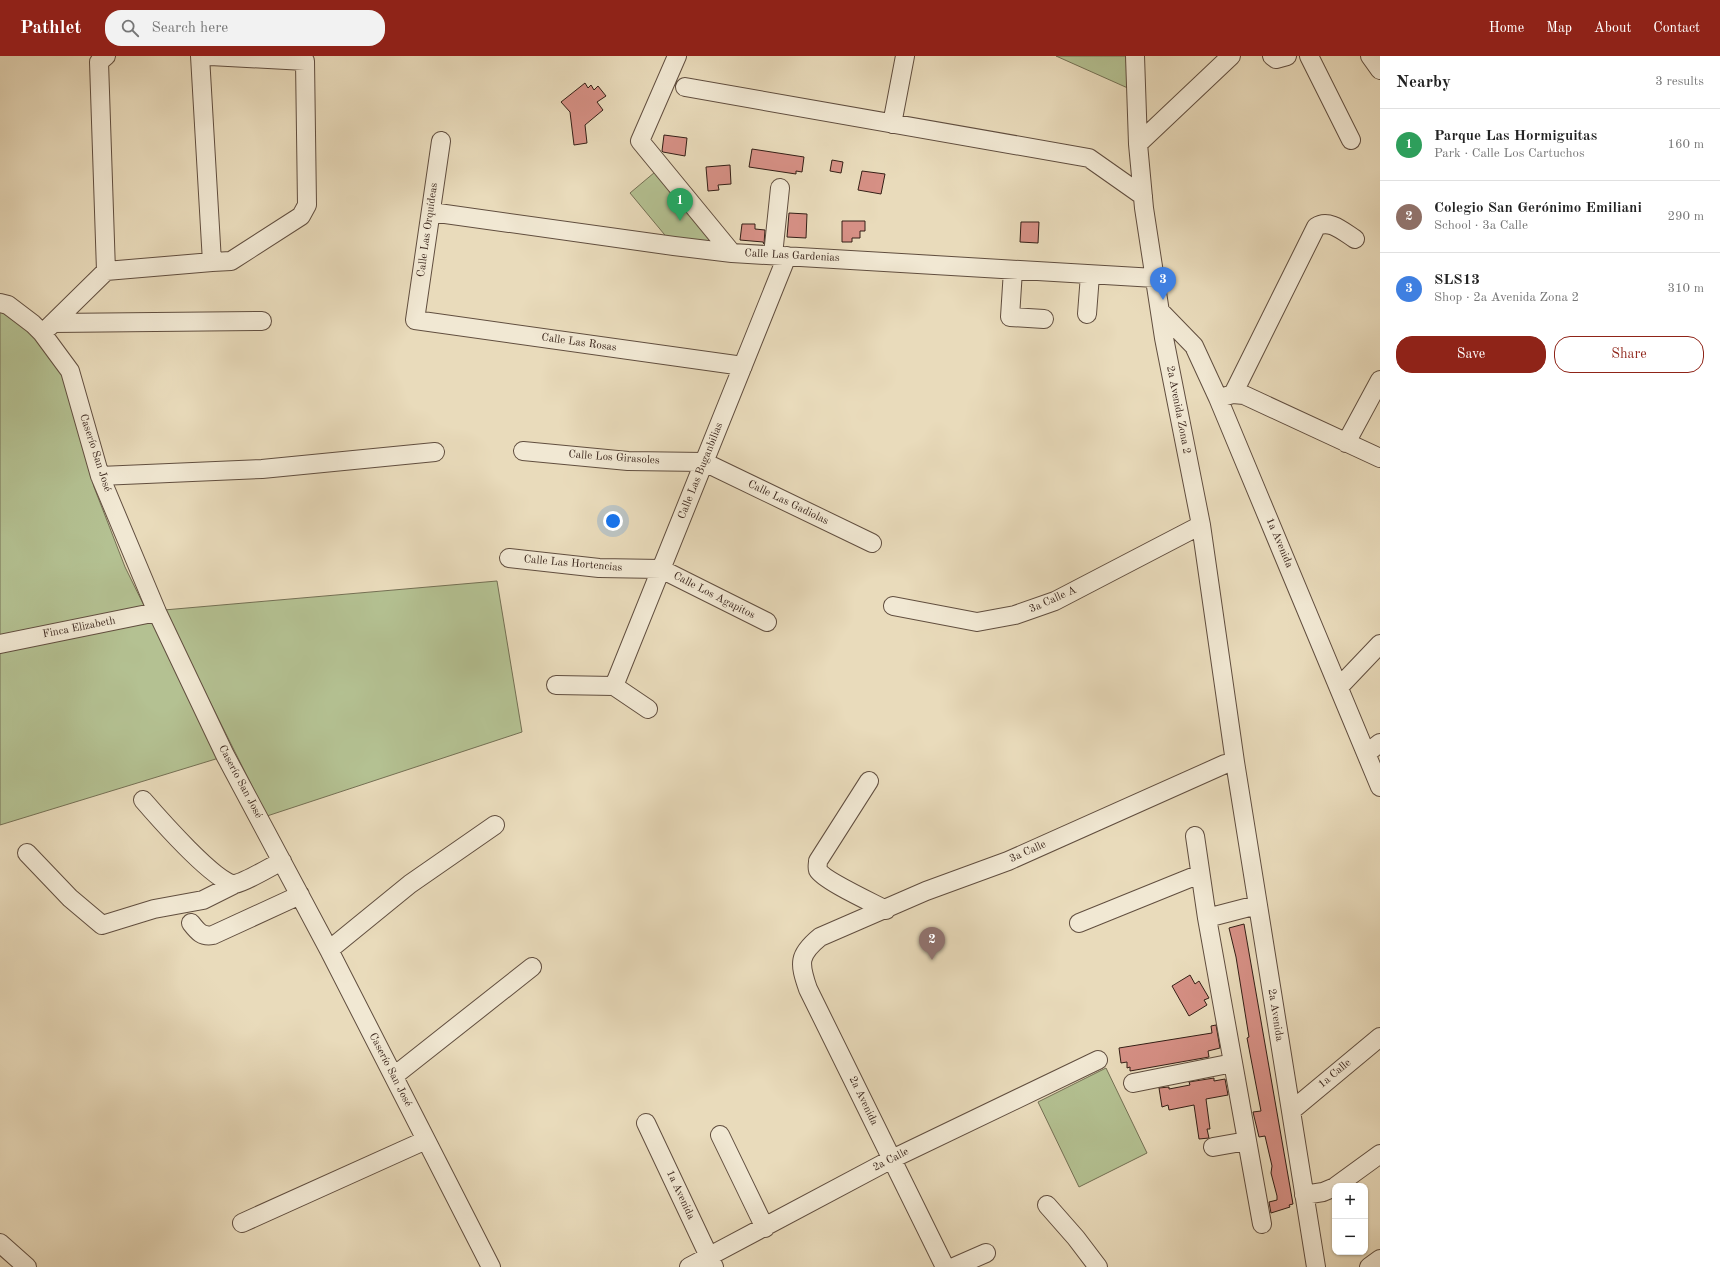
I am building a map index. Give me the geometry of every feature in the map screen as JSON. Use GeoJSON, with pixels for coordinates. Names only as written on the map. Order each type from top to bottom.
{"type":"FeatureCollection","features":[{"type":"Feature","properties":{"kind":"street"},"geometry":{"type":"LineString","coordinates":[[106,56],[99,62],[106,271]]}},
{"type":"Feature","properties":{"kind":"street"},"geometry":{"type":"LineString","coordinates":[[200,56],[212,262]]}},
{"type":"Feature","properties":{"kind":"street"},"geometry":{"type":"LineString","coordinates":[[48,328],[106,271],[231,261],[301,216],[308,205],[305,61],[210,56]]}},
{"type":"Feature","properties":{"kind":"street"},"geometry":{"type":"LineString","coordinates":[[892,124],[904,56]]}},
{"type":"Feature","properties":{"kind":"street","name":"2a Avenida Zona 2"},"geometry":{"type":"LineString","coordinates":[[1135,56],[1138,144],[1142,196],[1160,311],[1201,525],[1235,762]]}},
{"type":"Feature","properties":{"kind":"street"},"geometry":{"type":"LineString","coordinates":[[1138,144],[1231,56]]}},
{"type":"Feature","properties":{"kind":"street"},"geometry":{"type":"LineString","coordinates":[[1272,56],[1276,59],[1287,56]]}},
{"type":"Feature","properties":{"kind":"street"},"geometry":{"type":"LineString","coordinates":[[1309,56],[1351,140]]}},
{"type":"Feature","properties":{"kind":"street"},"geometry":{"type":"LineString","coordinates":[[1370,56],[1380,70]]}},
{"type":"Feature","properties":{"kind":"street"},"geometry":{"type":"LineString","coordinates":[[673,57],[640,141],[732,253]]}},
{"type":"Feature","properties":{"kind":"street"},"geometry":{"type":"LineString","coordinates":[[685,88],[1090,158],[1142,196]]}},
{"type":"Feature","properties":{"kind":"street","name":"Calle Las Orquídeas"},"geometry":{"type":"LineString","coordinates":[[415,320],[441,141]]}},
{"type":"Feature","properties":{"kind":"street","name":"Calle Las Buganbilias"},"geometry":{"type":"LineString","coordinates":[[614,686],[743,366],[780,256],[780,188]]}},
{"type":"Feature","properties":{"kind":"street","name":"Calle Las Gardenias"},"geometry":{"type":"LineString","coordinates":[[431,212],[732,253],[1155,278]]}},
{"type":"Feature","properties":{"kind":"street"},"geometry":{"type":"LineString","coordinates":[[1226,396],[1316,227],[1320,224],[1328,223],[1355,238]]}},
{"type":"Feature","properties":{"kind":"street"},"geometry":{"type":"LineString","coordinates":[[1013,270],[1010,317],[1044,319]]}},
{"type":"Feature","properties":{"kind":"street"},"geometry":{"type":"LineString","coordinates":[[1087,314],[1090,275]]}},
{"type":"Feature","properties":{"kind":"street","name":"Caserío San José"},"geometry":{"type":"LineString","coordinates":[[0,303],[8,305],[48,328],[70,371],[100,476],[157,612],[225,755],[329,950],[491,1267]]}},
{"type":"Feature","properties":{"kind":"street","name":"1a Avenida"},"geometry":{"type":"LineString","coordinates":[[1160,311],[1194,346],[1226,396],[1339,687],[1373,748],[1380,787]]}},
{"type":"Feature","properties":{"kind":"street","name":"Calle Las Rosas"},"geometry":{"type":"LineString","coordinates":[[415,320],[743,366]]}},
{"type":"Feature","properties":{"kind":"street"},"geometry":{"type":"LineString","coordinates":[[48,328],[262,321]]}},
{"type":"Feature","properties":{"kind":"street"},"geometry":{"type":"LineString","coordinates":[[1346,443],[1380,380]]}},
{"type":"Feature","properties":{"kind":"street"},"geometry":{"type":"LineString","coordinates":[[1226,396],[1244,395],[1380,458]]}},
{"type":"Feature","properties":{"kind":"street","name":"Calle Los Girasoles"},"geometry":{"type":"LineString","coordinates":[[523,451],[628,461],[704,462]]}},
{"type":"Feature","properties":{"kind":"street"},"geometry":{"type":"LineString","coordinates":[[100,476],[262,469],[435,452]]}},
{"type":"Feature","properties":{"kind":"street","name":"Calle Las Gadiolas"},"geometry":{"type":"LineString","coordinates":[[704,462],[872,543]]}},
{"type":"Feature","properties":{"kind":"street","name":"3a Calle A"},"geometry":{"type":"LineString","coordinates":[[893,606],[977,622],[1015,615],[1055,601],[1201,525]]}},
{"type":"Feature","properties":{"kind":"street","name":"Calle Las Hortencias"},"geometry":{"type":"LineString","coordinates":[[509,558],[599,568],[661,569]]}},
{"type":"Feature","properties":{"kind":"street","name":"Calle Los Agapitos"},"geometry":{"type":"LineString","coordinates":[[661,569],[767,622]]}},
{"type":"Feature","properties":{"kind":"street","name":"Finca Elizabeth"},"geometry":{"type":"LineString","coordinates":[[0,644],[157,612]]}},
{"type":"Feature","properties":{"kind":"street"},"geometry":{"type":"LineString","coordinates":[[1339,687],[1380,644]]}},
{"type":"Feature","properties":{"kind":"street"},"geometry":{"type":"LineString","coordinates":[[556,685],[614,686],[648,709]]}},
{"type":"Feature","properties":{"kind":"street","name":"2a Avenida"},"geometry":{"type":"LineString","coordinates":[[1235,762],[1316,1267]]}},
{"type":"Feature","properties":{"kind":"street","name":"3a Calle"},"geometry":{"type":"LineString","coordinates":[[820,937],[886,910],[926,891],[1008,861],[1225,764],[1235,762]]}},
{"type":"Feature","properties":{"kind":"street"},"geometry":{"type":"LineString","coordinates":[[869,781],[818,861],[817,867],[819,872],[831,881],[886,910]]}},
{"type":"Feature","properties":{"kind":"street"},"geometry":{"type":"LineString","coordinates":[[143,800],[223,882],[233,885]]}},
{"type":"Feature","properties":{"kind":"street"},"geometry":{"type":"LineString","coordinates":[[329,950],[410,884],[496,825]]}},
{"type":"Feature","properties":{"kind":"street"},"geometry":{"type":"LineString","coordinates":[[1195,836],[1207,918],[1262,1224]]}},
{"type":"Feature","properties":{"kind":"street"},"geometry":{"type":"LineString","coordinates":[[27,852],[70,898],[102,925],[154,909],[202,900],[282,861]]}},
{"type":"Feature","properties":{"kind":"street"},"geometry":{"type":"LineString","coordinates":[[1079,922],[1200,874]]}},
{"type":"Feature","properties":{"kind":"street"},"geometry":{"type":"LineString","coordinates":[[191,923],[206,937],[300,895]]}},
{"type":"Feature","properties":{"kind":"street"},"geometry":{"type":"LineString","coordinates":[[1207,918],[1257,905]]}},
{"type":"Feature","properties":{"kind":"street","name":"2a Avenida"},"geometry":{"type":"LineString","coordinates":[[820,937],[808,947],[801,959],[802,972],[808,989],[945,1267]]}},
{"type":"Feature","properties":{"kind":"street"},"geometry":{"type":"LineString","coordinates":[[394,1076],[532,967]]}},
{"type":"Feature","properties":{"kind":"street","name":"1a Calle"},"geometry":{"type":"LineString","coordinates":[[1291,1111],[1380,1037]]}},
{"type":"Feature","properties":{"kind":"street","name":"2a Calle"},"geometry":{"type":"LineString","coordinates":[[689,1267],[711,1262],[764,1228],[892,1159],[1098,1060]]}},
{"type":"Feature","properties":{"kind":"street"},"geometry":{"type":"LineString","coordinates":[[1133,1083],[1233,1063]]}},
{"type":"Feature","properties":{"kind":"street","name":"1a Avenida"},"geometry":{"type":"LineString","coordinates":[[646,1123],[711,1262]]}},
{"type":"Feature","properties":{"kind":"street"},"geometry":{"type":"LineString","coordinates":[[720,1136],[764,1228]]}},
{"type":"Feature","properties":{"kind":"street"},"geometry":{"type":"LineString","coordinates":[[242,1223],[426,1140]]}},
{"type":"Feature","properties":{"kind":"street"},"geometry":{"type":"LineString","coordinates":[[1213,1146],[1247,1141]]}},
{"type":"Feature","properties":{"kind":"street"},"geometry":{"type":"LineString","coordinates":[[1340,1183],[1380,1154]]}},
{"type":"Feature","properties":{"kind":"street"},"geometry":{"type":"LineString","coordinates":[[1304,1195],[1323,1192],[1332,1188]]}},
{"type":"Feature","properties":{"kind":"street"},"geometry":{"type":"LineString","coordinates":[[1047,1205],[1076,1238],[1098,1267]]}},
{"type":"Feature","properties":{"kind":"street"},"geometry":{"type":"LineString","coordinates":[[0,1243],[27,1267]]}},
{"type":"Feature","properties":{"kind":"street"},"geometry":{"type":"LineString","coordinates":[[954,1267],[986,1253]]}},
{"type":"Feature","properties":{"kind":"street"},"geometry":{"type":"LineString","coordinates":[[1369,1267],[1380,1259]]}},
{"type":"Feature","properties":{"kind":"green space"},"geometry":{"type":"Polygon","coordinates":[[[1056,56],[1128,56],[1130,89],[1056,56]]]}},
{"type":"Feature","properties":{"kind":"green space"},"geometry":{"type":"Polygon","coordinates":[[[661,167],[732,253],[674,246],[630,193],[661,167]]]}},
{"type":"Feature","properties":{"kind":"green space"},"geometry":{"type":"Polygon","coordinates":[[[0,311],[42,339],[61,372],[77,420],[94,487],[125,567],[219,758],[0,825],[0,311]]]}},
{"type":"Feature","properties":{"kind":"green space"},"geometry":{"type":"Polygon","coordinates":[[[497,581],[522,732],[267,816],[164,610],[497,581]]]}},
{"type":"Feature","properties":{"kind":"green space"},"geometry":{"type":"Polygon","coordinates":[[[1106,1068],[1147,1153],[1079,1187],[1038,1102],[1106,1068]]]}},
{"type":"Feature","properties":{"kind":"building"},"geometry":{"type":"Polygon","coordinates":[[[585,83],[588,88],[591,85],[594,90],[598,86],[606,96],[597,102],[603,110],[585,125],[587,143],[574,145],[570,112],[561,102],[585,83]]]}},
{"type":"Feature","properties":{"kind":"building"},"geometry":{"type":"Polygon","coordinates":[[[664,135],[687,138],[685,156],[662,151],[664,135]]]}},
{"type":"Feature","properties":{"kind":"building"},"geometry":{"type":"Polygon","coordinates":[[[752,149],[804,157],[802,172],[796,171],[796,174],[749,167],[752,149]]]}},
{"type":"Feature","properties":{"kind":"building"},"geometry":{"type":"Polygon","coordinates":[[[832,160],[843,162],[841,173],[830,171],[832,160]]]}},
{"type":"Feature","properties":{"kind":"building"},"geometry":{"type":"Polygon","coordinates":[[[730,165],[731,184],[718,185],[719,190],[708,191],[706,167],[730,165]]]}},
{"type":"Feature","properties":{"kind":"building"},"geometry":{"type":"Polygon","coordinates":[[[862,171],[885,174],[881,194],[858,190],[862,171]]]}},
{"type":"Feature","properties":{"kind":"building"},"geometry":{"type":"Polygon","coordinates":[[[789,213],[807,214],[806,238],[787,237],[789,213]]]}},
{"type":"Feature","properties":{"kind":"building"},"geometry":{"type":"Polygon","coordinates":[[[842,221],[865,221],[865,231],[860,231],[860,238],[852,238],[852,242],[842,242],[842,221]]]}},
{"type":"Feature","properties":{"kind":"building"},"geometry":{"type":"Polygon","coordinates":[[[1021,222],[1039,222],[1038,243],[1020,242],[1021,222]]]}},
{"type":"Feature","properties":{"kind":"building"},"geometry":{"type":"Polygon","coordinates":[[[742,224],[755,224],[755,229],[765,230],[764,244],[763,242],[740,240],[742,224]]]}},
{"type":"Feature","properties":{"kind":"building"},"geometry":{"type":"Polygon","coordinates":[[[1244,924],[1293,1204],[1289,1205],[1290,1207],[1271,1213],[1269,1202],[1277,1200],[1277,1196],[1271,1173],[1272,1166],[1265,1136],[1259,1137],[1253,1112],[1261,1111],[1247,1038],[1249,1037],[1236,957],[1229,928],[1244,924]]]}},
{"type":"Feature","properties":{"kind":"building"},"geometry":{"type":"Polygon","coordinates":[[[1190,975],[1195,984],[1199,981],[1209,998],[1204,1000],[1207,1005],[1189,1016],[1172,986],[1190,975]]]}},
{"type":"Feature","properties":{"kind":"building"},"geometry":{"type":"Polygon","coordinates":[[[1216,1025],[1220,1048],[1208,1051],[1209,1057],[1130,1071],[1130,1067],[1127,1068],[1127,1062],[1121,1063],[1119,1048],[1212,1033],[1211,1026],[1216,1025]]]}},
{"type":"Feature","properties":{"kind":"building"},"geometry":{"type":"Polygon","coordinates":[[[1214,1078],[1214,1081],[1225,1079],[1228,1095],[1206,1099],[1210,1129],[1207,1129],[1209,1138],[1199,1139],[1194,1105],[1169,1110],[1168,1105],[1162,1107],[1159,1088],[1169,1087],[1169,1089],[1190,1085],[1189,1082],[1214,1078]]]}},
{"type":"Feature","properties":{"kind":"place","name":"Parque Las Hormiguitas"},"geometry":{"type":"Point","coordinates":[680,221]}},
{"type":"Feature","properties":{"kind":"place","name":"SLS13"},"geometry":{"type":"Point","coordinates":[1163,300]}},
{"type":"Feature","properties":{"kind":"place","name":"Colegio San Gerónimo Emiliani"},"geometry":{"type":"Point","coordinates":[932,960]}}]}
